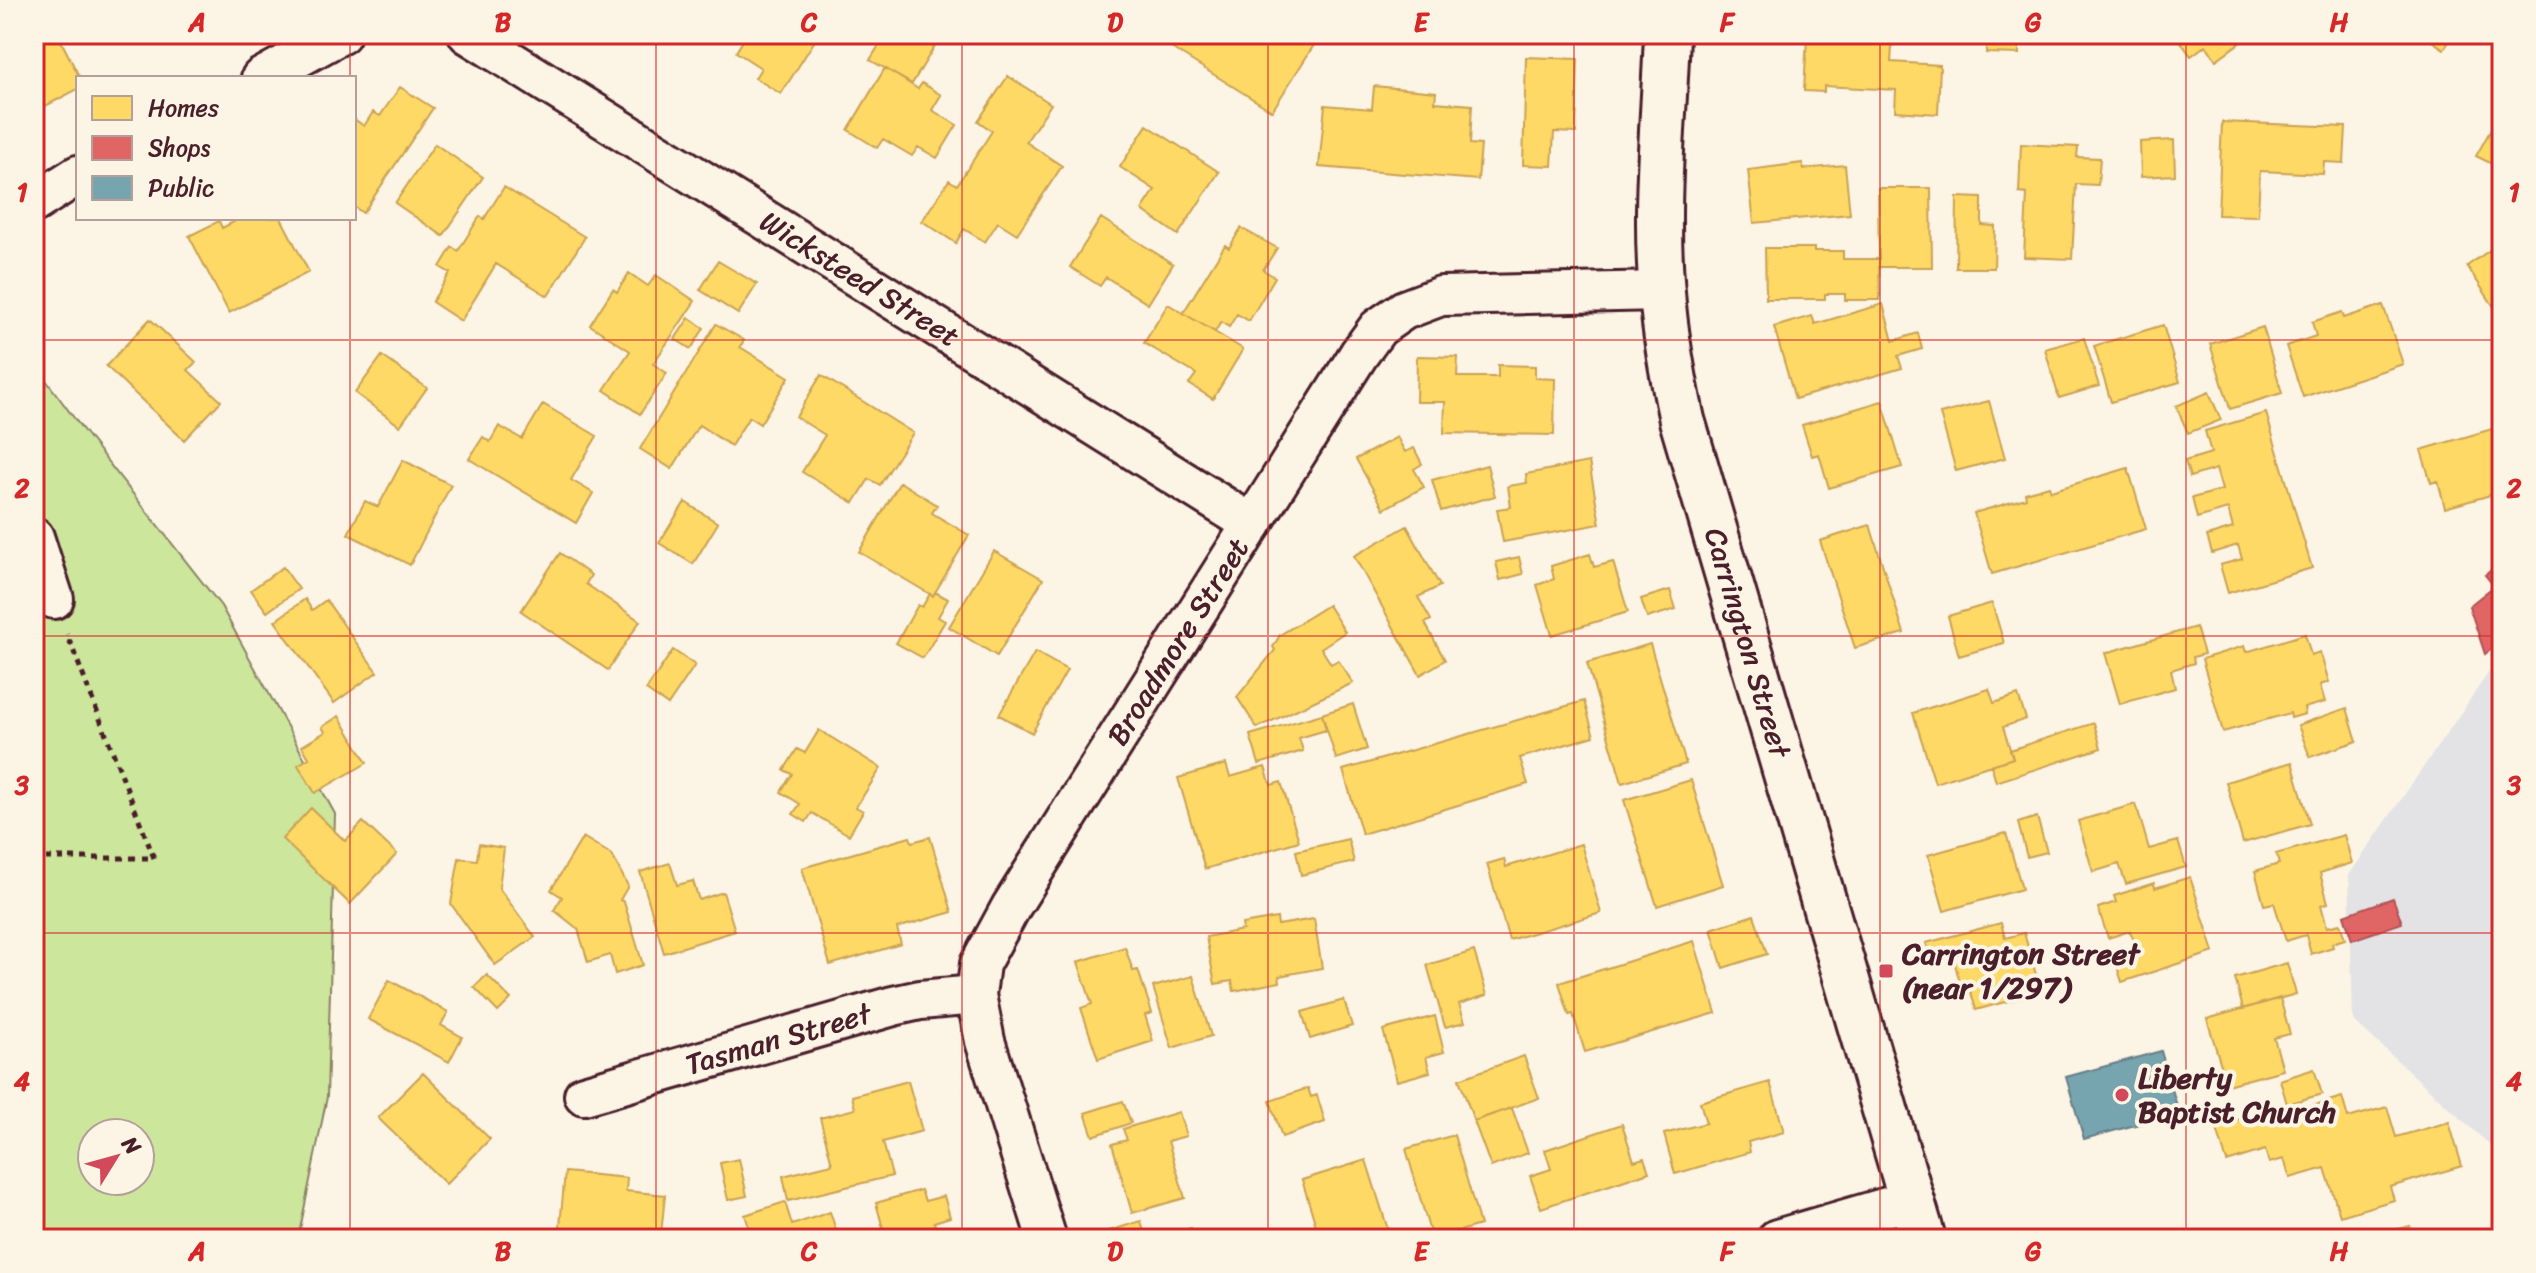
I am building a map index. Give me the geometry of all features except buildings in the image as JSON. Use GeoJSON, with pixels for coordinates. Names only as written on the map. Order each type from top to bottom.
{"type":"FeatureCollection","features":[{"type":"Feature","properties":{"kind":"main road","name":"Carrington Street"},"geometry":{"type":"LineString","coordinates":[[1667,34],[1659,229],[1670,360],[1682,420],[1917,1220]]}},
{"type":"Feature","properties":{"kind":"street"},"geometry":{"type":"LineString","coordinates":[[265,76],[341,34]]}},
{"type":"Feature","properties":{"kind":"street","name":"Wicksteed Street"},"geometry":{"type":"LineString","coordinates":[[468,34],[1252,524]]}},
{"type":"Feature","properties":{"kind":"street"},"geometry":{"type":"LineString","coordinates":[[34,203],[76,176]]}},
{"type":"Feature","properties":{"kind":"street","name":"Broadmore Street"},"geometry":{"type":"LineString","coordinates":[[1047,1239],[985,1041],[976,995],[980,964],[1011,907],[1359,354],[1378,328],[1404,310],[1441,296],[1662,291]]}},
{"type":"Feature","properties":{"kind":"street"},"geometry":{"type":"LineString","coordinates":[[34,537],[54,599]]}},
{"type":"Feature","properties":{"kind":"street","name":"Tasman Street"},"geometry":{"type":"LineString","coordinates":[[584,1095],[907,1003],[976,995]]}},
{"type":"Feature","properties":{"kind":"street"},"geometry":{"type":"LineString","coordinates":[[1777,1239],[1917,1220]]}},
{"type":"Feature","properties":{"kind":"path"},"geometry":{"type":"LineString","coordinates":[[34,858],[154,858],[54,599]]}},
{"type":"Feature","properties":{"kind":"shaded area"},"geometry":{"type":"Polygon","coordinates":[[[2502,653],[2502,1156],[2353,1020],[2349,875],[2502,653]]]}},
{"type":"Feature","properties":{"kind":"green space"},"geometry":{"type":"Polygon","coordinates":[[[34,364],[221,606],[335,814],[327,1097],[298,1239],[34,1239],[34,364]]]}},
{"type":"Feature","properties":{"kind":"place","name":"Carrington Street (near 1/297)"},"geometry":{"type":"Point","coordinates":[1886,971]}},
{"type":"Feature","properties":{"kind":"place","name":"Liberty Baptist Church"},"geometry":{"type":"Point","coordinates":[2122,1095]}}]}
